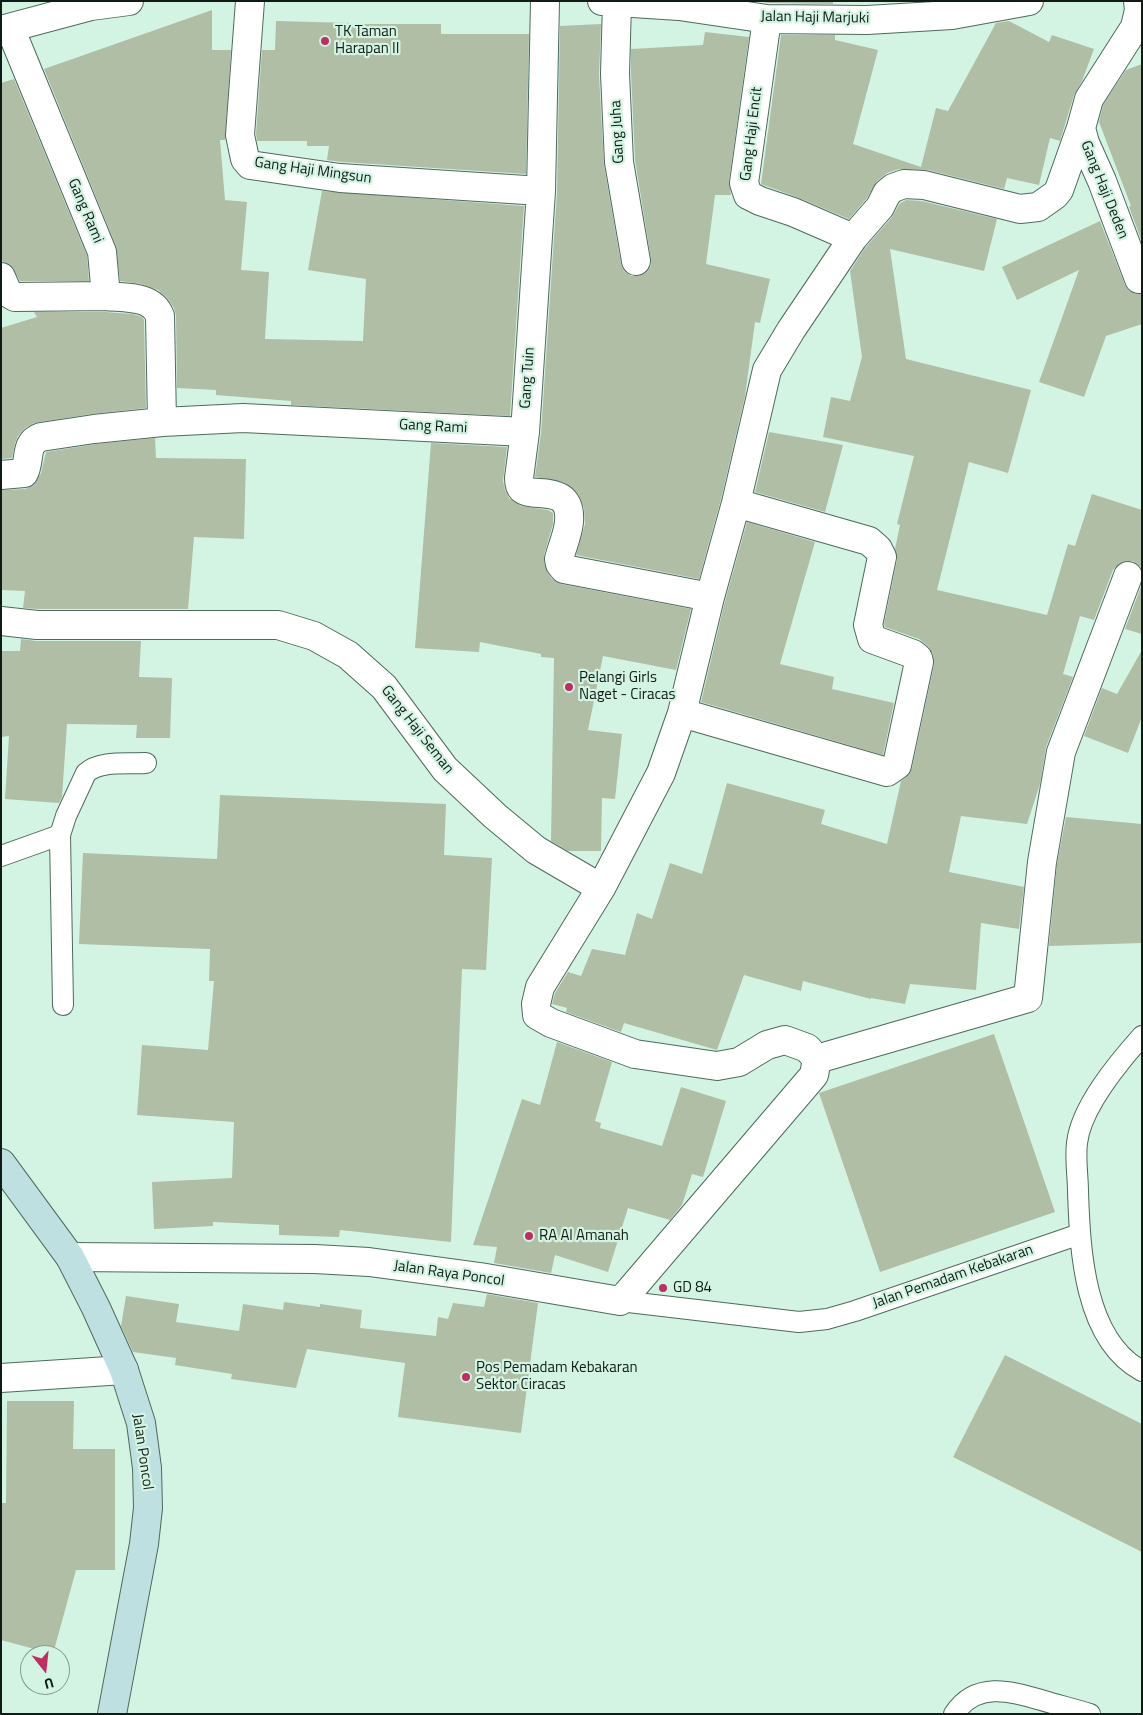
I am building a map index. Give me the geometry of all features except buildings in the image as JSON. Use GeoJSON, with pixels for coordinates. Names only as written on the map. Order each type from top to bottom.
{"type":"FeatureCollection","features":[{"type":"Feature","properties":{"kind":"street"},"geometry":{"type":"LineString","coordinates":[[6,29],[91,6],[129,1]]}},
{"type":"Feature","properties":{"kind":"street","name":"Gang Haji Mingsun"},"geometry":{"type":"LineString","coordinates":[[250,1],[240,135],[245,159],[250,165],[340,178],[541,191]]}},
{"type":"Feature","properties":{"kind":"street","name":"Gang Tuin"},"geometry":{"type":"LineString","coordinates":[[545,1],[541,191],[520,485],[522,489],[527,491],[553,494],[564,502],[568,511],[569,522],[559,559],[562,567],[710,597]]}},
{"type":"Feature","properties":{"kind":"street","name":"Jalan Haji Marjuki"},"geometry":{"type":"LineString","coordinates":[[609,2],[679,4],[767,19],[801,10],[867,20],[952,15],[1029,1]]}},
{"type":"Feature","properties":{"kind":"street","name":"Gang Haji Deden"},"geometry":{"type":"LineString","coordinates":[[817,1059],[807,1048],[785,1040],[767,1045],[739,1062],[717,1066],[635,1054],[551,1023],[537,1015],[536,1004],[540,987],[601,888],[661,774],[682,713],[710,597],[736,503],[767,370],[791,330],[853,238],[880,207],[892,188],[904,184],[924,185],[1020,209],[1038,207],[1055,195],[1059,190],[1089,100],[1135,27],[1139,10],[1138,1]]}},
{"type":"Feature","properties":{"kind":"street","name":"Gang Juha"},"geometry":{"type":"LineString","coordinates":[[609,2],[619,162],[636,261]]}},
{"type":"Feature","properties":{"kind":"street","name":"Gang Haji Encit"},"geometry":{"type":"LineString","coordinates":[[767,19],[744,183],[745,190],[748,195],[760,201],[794,212],[853,238]]}},
{"type":"Feature","properties":{"kind":"street","name":"Gang Rami"},"geometry":{"type":"LineString","coordinates":[[6,29],[102,252],[106,296]]}},
{"type":"Feature","properties":{"kind":"street","name":"Gang Haji Deden"},"geometry":{"type":"LineString","coordinates":[[1081,128],[1085,143],[1102,181],[1139,279]]}},
{"type":"Feature","properties":{"kind":"street"},"geometry":{"type":"LineString","coordinates":[[1,277],[8,292],[16,297],[106,296],[147,302],[158,309],[160,316],[162,422]]}},
{"type":"Feature","properties":{"kind":"street","name":"Gang Rami"},"geometry":{"type":"LineString","coordinates":[[1,475],[24,473],[28,466],[28,453],[34,439],[94,429],[162,422],[243,418],[525,432]]}},
{"type":"Feature","properties":{"kind":"street"},"geometry":{"type":"LineString","coordinates":[[682,713],[888,772],[897,766],[919,662],[918,658],[913,654],[872,639],[868,625],[882,557],[878,549],[869,540],[736,503]]}},
{"type":"Feature","properties":{"kind":"street"},"geometry":{"type":"LineString","coordinates":[[620,1301],[814,1075],[817,1059],[1028,998],[1042,862],[1061,752],[1128,576]]}},
{"type":"Feature","properties":{"kind":"street","name":"Gang Haji Seman"},"geometry":{"type":"LineString","coordinates":[[1,621],[37,625],[278,625],[314,636],[348,655],[384,687],[445,769],[495,816],[536,850],[601,888]]}},
{"type":"Feature","properties":{"kind":"street","name":"Jalan Poncol"},"geometry":{"type":"LineString","coordinates":[[1,1163],[70,1257],[124,1370],[141,1423],[147,1468],[148,1508],[144,1544],[112,1714]]}},
{"type":"Feature","properties":{"kind":"street","name":"Jalan Raya Poncol"},"geometry":{"type":"LineString","coordinates":[[70,1257],[315,1259],[369,1262],[480,1277],[620,1301]]}},
{"type":"Feature","properties":{"kind":"street"},"geometry":{"type":"LineString","coordinates":[[1,1378],[124,1370]]}},
{"type":"Feature","properties":{"kind":"lane"},"geometry":{"type":"LineString","coordinates":[[63,1005],[60,835],[66,816],[86,773],[91,768],[105,765],[146,763]]}},
{"type":"Feature","properties":{"kind":"lane"},"geometry":{"type":"LineString","coordinates":[[1,856],[60,835]]}},
{"type":"Feature","properties":{"kind":"lane"},"geometry":{"type":"LineString","coordinates":[[1142,1036],[1119,1062],[1089,1109],[1077,1143],[1080,1234],[1092,1306],[1111,1344],[1132,1366],[1142,1371]]}},
{"type":"Feature","properties":{"kind":"lane","name":"Jalan Pemadam Kebakaran"},"geometry":{"type":"LineString","coordinates":[[827,1319],[1080,1234]]}},
{"type":"Feature","properties":{"kind":"lane","name":"Jalan Raya Poncol"},"geometry":{"type":"LineString","coordinates":[[620,1301],[799,1322],[827,1319]]}},
{"type":"Feature","properties":{"kind":"lane"},"geometry":{"type":"LineString","coordinates":[[954,1714],[968,1699],[986,1691],[1010,1691],[1090,1714]]}},
{"type":"Feature","properties":{"kind":"place","name":"TK Taman Harapan II"},"geometry":{"type":"Point","coordinates":[325,41]}},
{"type":"Feature","properties":{"kind":"place","name":"Pelangi Girls Naget - Ciracas"},"geometry":{"type":"Point","coordinates":[569,687]}},
{"type":"Feature","properties":{"kind":"place","name":"RA Al Amanah"},"geometry":{"type":"Point","coordinates":[529,1236]}},
{"type":"Feature","properties":{"kind":"place","name":"GD 84"},"geometry":{"type":"Point","coordinates":[663,1288]}},
{"type":"Feature","properties":{"kind":"place","name":"Pos Pemadam Kebakaran Sektor Ciracas"},"geometry":{"type":"Point","coordinates":[466,1377]}}]}
